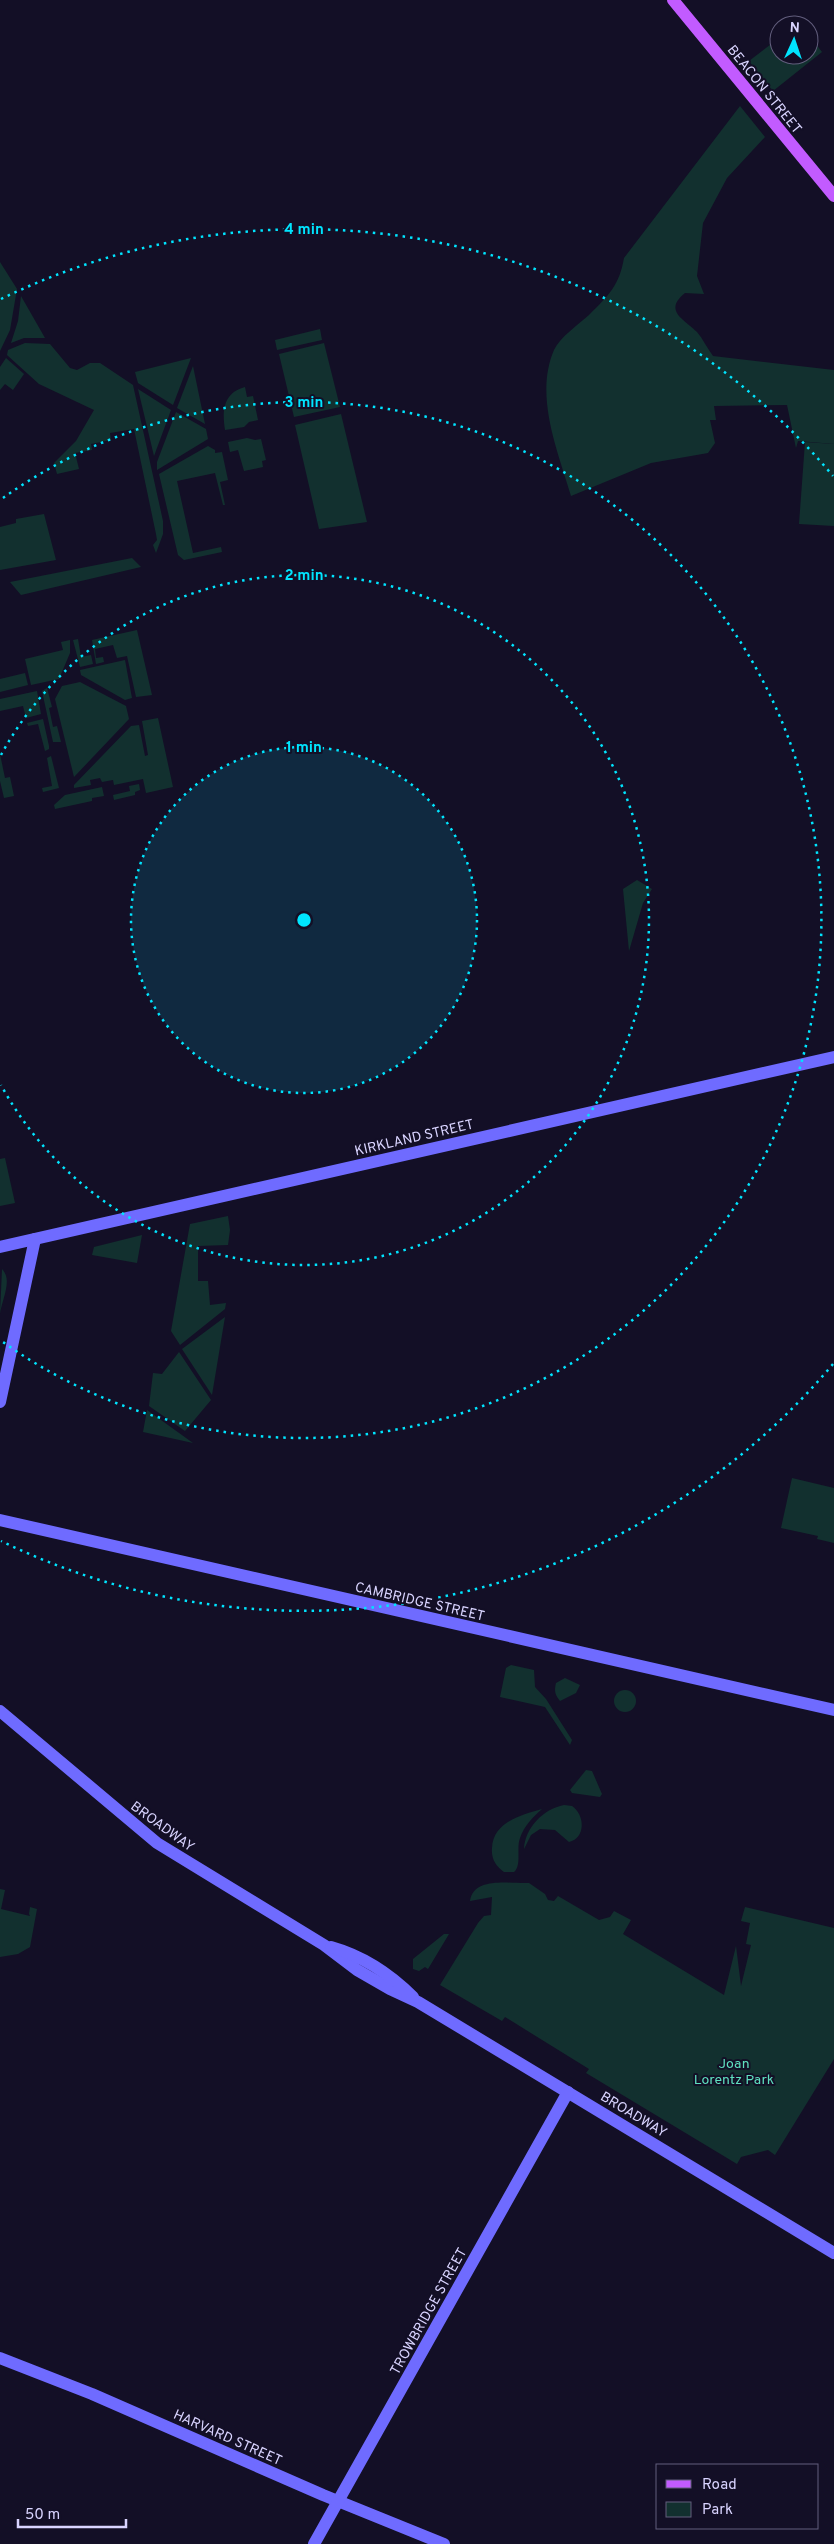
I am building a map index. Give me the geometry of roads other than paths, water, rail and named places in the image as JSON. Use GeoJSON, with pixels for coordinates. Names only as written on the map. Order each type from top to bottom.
{"type":"FeatureCollection","features":[{"type":"Feature","properties":{"kind":"main road","name":"BEACON STREET"},"geometry":{"type":"LineString","coordinates":[[673,0],[834,196]]}},
{"type":"Feature","properties":{"kind":"main road","name":"KIRKLAND STREET"},"geometry":{"type":"LineString","coordinates":[[0,1247],[834,1056]]}},
{"type":"Feature","properties":{"kind":"main road"},"geometry":{"type":"LineString","coordinates":[[0,1402],[35,1239]]}},
{"type":"Feature","properties":{"kind":"main road","name":"CAMBRIDGE STREET"},"geometry":{"type":"LineString","coordinates":[[0,1520],[834,1710]]}},
{"type":"Feature","properties":{"kind":"main road","name":"BROADWAY"},"geometry":{"type":"LineString","coordinates":[[0,1711],[156,1843],[324,1945],[353,1955],[377,1967],[395,1979],[418,2002],[834,2253]]}},
{"type":"Feature","properties":{"kind":"main road","name":"TROWBRIDGE STREET"},"geometry":{"type":"LineString","coordinates":[[314,2544],[568,2092]]}},
{"type":"Feature","properties":{"kind":"main road","name":"HARVARD STREET"},"geometry":{"type":"LineString","coordinates":[[0,2358],[155,2421],[339,2501],[444,2544]]}},
{"type":"Feature","properties":{"kind":"park label","name":"Joan Lorentz Park"},"geometry":{"type":"Point","coordinates":[734,2072]}}]}
